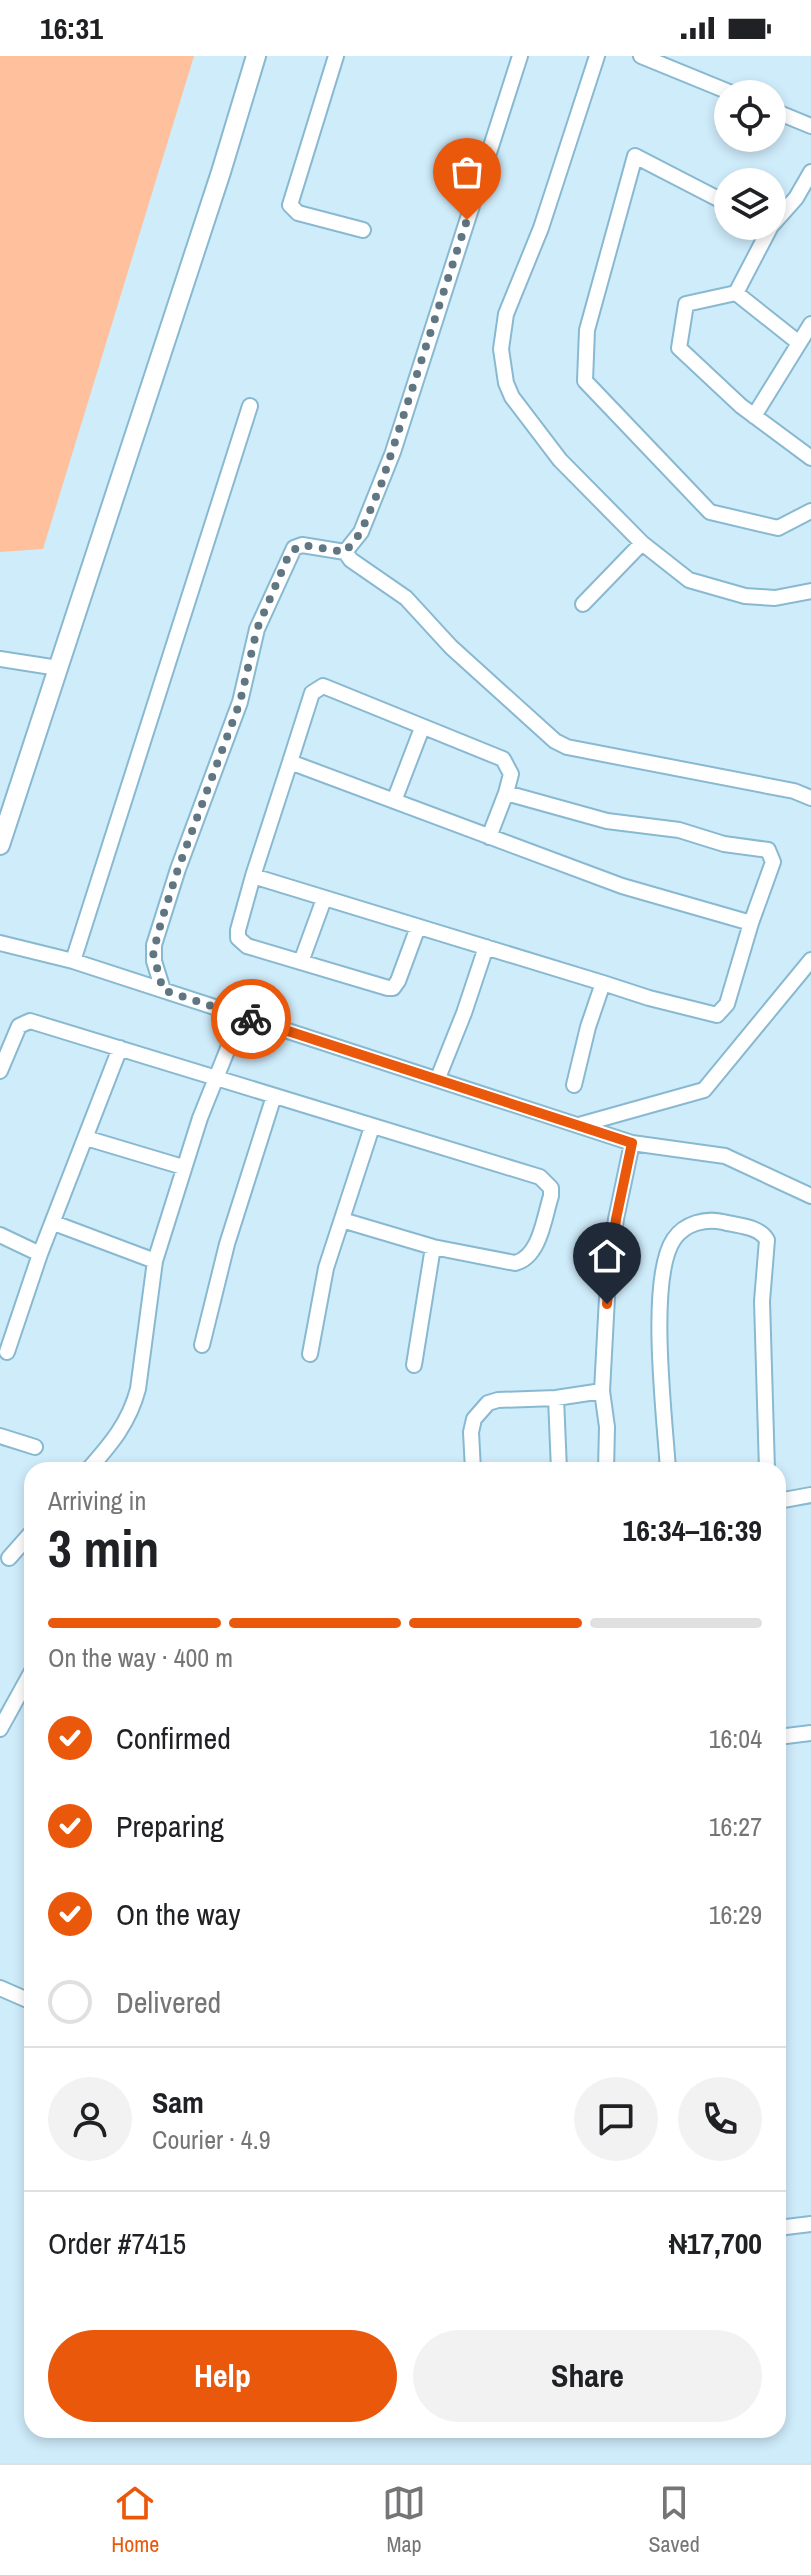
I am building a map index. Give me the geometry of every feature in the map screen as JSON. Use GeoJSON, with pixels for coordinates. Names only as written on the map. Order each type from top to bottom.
{"type":"FeatureCollection","features":[{"type":"Feature","properties":{"kind":"main road"},"geometry":{"type":"LineString","coordinates":[[0,845],[256,56]]}},
{"type":"Feature","properties":{"kind":"street"},"geometry":{"type":"LineString","coordinates":[[336,56],[290,205],[298,213],[363,230]]}},
{"type":"Feature","properties":{"kind":"street"},"geometry":{"type":"LineString","coordinates":[[345,552],[361,532],[393,452],[520,56]]}},
{"type":"Feature","properties":{"kind":"street"},"geometry":{"type":"LineString","coordinates":[[597,56],[541,228],[511,298],[503,331],[502,366],[512,397],[560,460],[642,543],[689,580],[745,596],[775,598],[811,591]]}},
{"type":"Feature","properties":{"kind":"street"},"geometry":{"type":"LineString","coordinates":[[641,56],[714,86]]}},
{"type":"Feature","properties":{"kind":"street"},"geometry":{"type":"LineString","coordinates":[[786,116],[811,126]]}},
{"type":"Feature","properties":{"kind":"street"},"geometry":{"type":"LineString","coordinates":[[714,197],[635,156],[587,330],[585,381],[710,512],[778,528],[811,511]]}},
{"type":"Feature","properties":{"kind":"street"},"geometry":{"type":"LineString","coordinates":[[786,210],[811,172]]}},
{"type":"Feature","properties":{"kind":"street"},"geometry":{"type":"LineString","coordinates":[[764,240],[736,293],[686,304],[679,348],[754,416],[811,458]]}},
{"type":"Feature","properties":{"kind":"street"},"geometry":{"type":"LineString","coordinates":[[736,293],[799,343]]}},
{"type":"Feature","properties":{"kind":"street"},"geometry":{"type":"LineString","coordinates":[[754,416],[811,324]]}},
{"type":"Feature","properties":{"kind":"street"},"geometry":{"type":"LineString","coordinates":[[73,961],[250,406]]}},
{"type":"Feature","properties":{"kind":"street"},"geometry":{"type":"LineString","coordinates":[[583,604],[642,543]]}},
{"type":"Feature","properties":{"kind":"street"},"geometry":{"type":"LineString","coordinates":[[163,990],[154,961],[154,945],[178,869],[240,702],[257,629],[294,548],[302,545],[345,552],[351,560],[406,598],[451,647],[555,741],[581,749],[794,791],[811,798]]}},
{"type":"Feature","properties":{"kind":"street"},"geometry":{"type":"LineString","coordinates":[[0,659],[58,668]]}},
{"type":"Feature","properties":{"kind":"street"},"geometry":{"type":"LineString","coordinates":[[418,927],[393,988],[247,946],[238,938],[253,876],[312,693],[323,686],[503,759],[511,774],[489,837]]}},
{"type":"Feature","properties":{"kind":"street"},"geometry":{"type":"LineString","coordinates":[[394,801],[422,728]]}},
{"type":"Feature","properties":{"kind":"street"},"geometry":{"type":"LineString","coordinates":[[290,762],[622,886],[751,923]]}},
{"type":"Feature","properties":{"kind":"street"},"geometry":{"type":"LineString","coordinates":[[253,876],[649,998],[717,1015],[727,1004],[773,862],[768,850],[724,844],[679,830],[607,821],[506,793]]}},
{"type":"Feature","properties":{"kind":"street"},"geometry":{"type":"LineString","coordinates":[[301,962],[324,899]]}},
{"type":"Feature","properties":{"kind":"street"},"geometry":{"type":"LineString","coordinates":[[0,943],[73,961],[632,1143],[725,1156],[811,1196]]}},
{"type":"Feature","properties":{"kind":"street"},"geometry":{"type":"LineString","coordinates":[[438,1078],[486,947]]}},
{"type":"Feature","properties":{"kind":"street"},"geometry":{"type":"LineString","coordinates":[[579,1125],[704,1090],[811,960]]}},
{"type":"Feature","properties":{"kind":"street"},"geometry":{"type":"LineString","coordinates":[[574,1085],[603,983]]}},
{"type":"Feature","properties":{"kind":"street"},"geometry":{"type":"LineString","coordinates":[[95,1462],[115,1440],[133,1408],[155,1261],[183,1167],[241,1016]]}},
{"type":"Feature","properties":{"kind":"street"},"geometry":{"type":"LineString","coordinates":[[0,1071],[19,1026],[26,1021],[540,1177],[549,1184],[551,1196],[533,1252],[522,1262],[507,1264],[433,1247],[342,1220]]}},
{"type":"Feature","properties":{"kind":"street"},"geometry":{"type":"LineString","coordinates":[[7,1352],[40,1254],[120,1048]]}},
{"type":"Feature","properties":{"kind":"street"},"geometry":{"type":"LineString","coordinates":[[202,1345],[227,1244],[274,1096]]}},
{"type":"Feature","properties":{"kind":"street"},"geometry":{"type":"LineString","coordinates":[[310,1354],[323,1280],[372,1127]]}},
{"type":"Feature","properties":{"kind":"street"},"geometry":{"type":"LineString","coordinates":[[86,1138],[183,1167]]}},
{"type":"Feature","properties":{"kind":"street"},"geometry":{"type":"LineString","coordinates":[[606,1462],[607,1427],[602,1391],[608,1279],[616,1219],[632,1143]]}},
{"type":"Feature","properties":{"kind":"street"},"geometry":{"type":"LineString","coordinates":[[667,1462],[659,1332],[665,1264],[675,1238],[682,1230],[712,1219],[756,1230],[767,1240],[762,1301],[767,1462]]}},
{"type":"Feature","properties":{"kind":"street"},"geometry":{"type":"LineString","coordinates":[[54,1223],[155,1261]]}},
{"type":"Feature","properties":{"kind":"street"},"geometry":{"type":"LineString","coordinates":[[0,1235],[40,1254]]}},
{"type":"Feature","properties":{"kind":"street"},"geometry":{"type":"LineString","coordinates":[[414,1365],[433,1247]]}},
{"type":"Feature","properties":{"kind":"street"},"geometry":{"type":"LineString","coordinates":[[473,1462],[471,1432],[474,1419],[488,1403],[602,1391]]}},
{"type":"Feature","properties":{"kind":"street"},"geometry":{"type":"LineString","coordinates":[[556,1398],[559,1462]]}},
{"type":"Feature","properties":{"kind":"street"},"geometry":{"type":"LineString","coordinates":[[0,1436],[35,1447]]}},
{"type":"Feature","properties":{"kind":"street"},"geometry":{"type":"LineString","coordinates":[[786,1500],[811,1495]]}},
{"type":"Feature","properties":{"kind":"street"},"geometry":{"type":"LineString","coordinates":[[9,1558],[24,1541]]}},
{"type":"Feature","properties":{"kind":"street"},"geometry":{"type":"LineString","coordinates":[[0,1729],[24,1686]]}},
{"type":"Feature","properties":{"kind":"street"},"geometry":{"type":"LineString","coordinates":[[786,1736],[811,1733]]}},
{"type":"Feature","properties":{"kind":"street"},"geometry":{"type":"LineString","coordinates":[[0,1988],[24,1998]]}},
{"type":"Feature","properties":{"kind":"street"},"geometry":{"type":"LineString","coordinates":[[786,2227],[811,2224]]}},
{"type":"Feature","properties":{"kind":"shaded area"},"geometry":{"type":"Polygon","coordinates":[[[0,56],[194,56],[43,549],[0,552],[0,56]]]}},
{"type":"Feature","properties":{"kind":"way so far"},"geometry":{"type":"LineString","coordinates":[[251,1019],[163,990],[154,961],[154,945],[178,869],[213,782],[240,702],[257,629],[290,552],[302,545],[345,552],[361,532],[393,452],[467,220]]}},
{"type":"Feature","properties":{"kind":"route"},"geometry":{"type":"LineString","coordinates":[[251,1019],[632,1143],[616,1219],[607,1304]]}}]}
